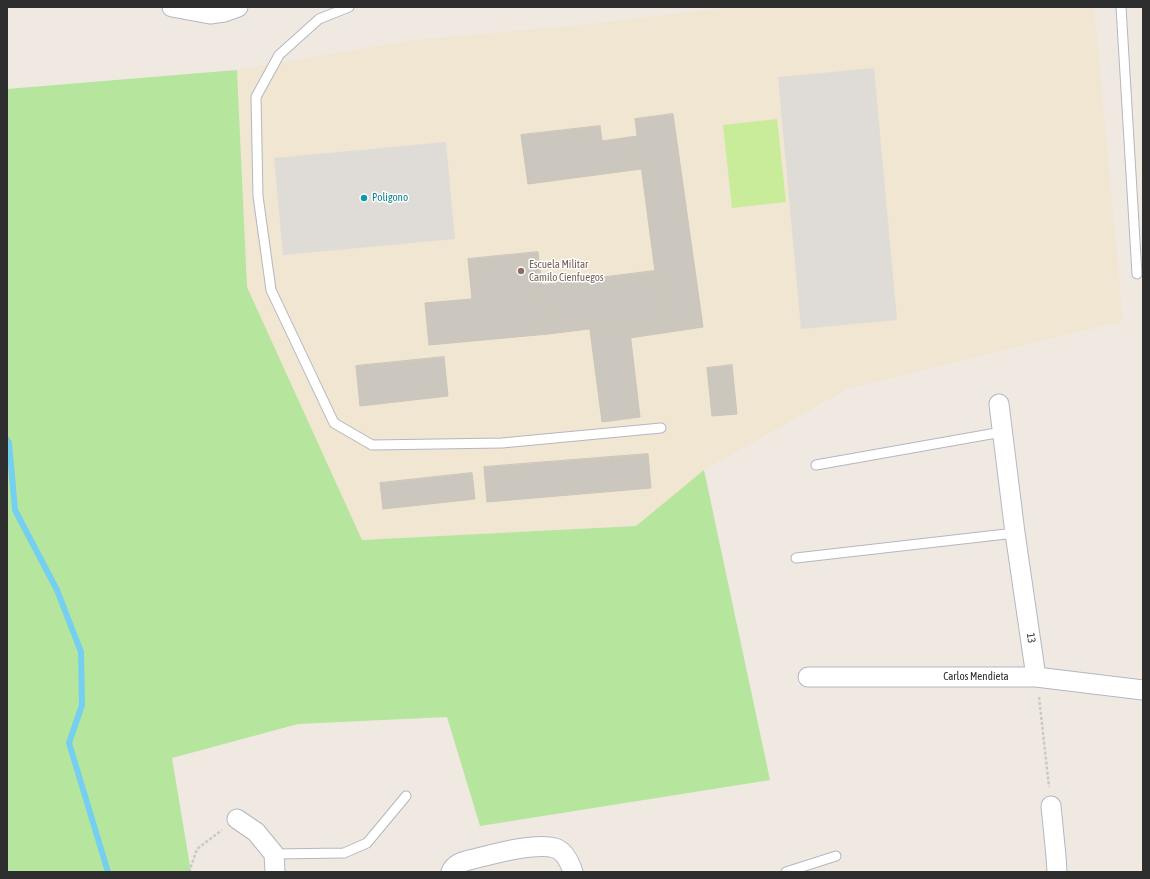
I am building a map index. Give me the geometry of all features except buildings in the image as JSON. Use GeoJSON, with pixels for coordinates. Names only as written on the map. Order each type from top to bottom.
{"type":"FeatureCollection","features":[{"type":"Feature","properties":{"kind":"street"},"geometry":{"type":"LineString","coordinates":[[172,7],[210,14],[224,12],[238,7]]}},
{"type":"Feature","properties":{"kind":"street","name":"13"},"geometry":{"type":"LineString","coordinates":[[999,404],[1015,532],[1036,677]]}},
{"type":"Feature","properties":{"kind":"street","name":"Carlos Mendieta"},"geometry":{"type":"LineString","coordinates":[[808,677],[1036,677],[1143,690]]}},
{"type":"Feature","properties":{"kind":"street"},"geometry":{"type":"LineString","coordinates":[[1051,806],[1057,872]]}},
{"type":"Feature","properties":{"kind":"street"},"geometry":{"type":"LineString","coordinates":[[237,819],[256,832],[275,863]]}},
{"type":"Feature","properties":{"kind":"street"},"geometry":{"type":"LineString","coordinates":[[451,872],[452,869],[459,863],[535,846],[556,848],[564,854],[569,861],[573,872]]}},
{"type":"Feature","properties":{"kind":"lane"},"geometry":{"type":"LineString","coordinates":[[349,7],[319,19],[279,55],[256,97],[258,196],[271,290],[334,423],[372,445],[502,444],[661,428]]}},
{"type":"Feature","properties":{"kind":"lane"},"geometry":{"type":"LineString","coordinates":[[1121,7],[1137,274]]}},
{"type":"Feature","properties":{"kind":"lane"},"geometry":{"type":"LineString","coordinates":[[816,465],[1002,432]]}},
{"type":"Feature","properties":{"kind":"lane"},"geometry":{"type":"LineString","coordinates":[[796,558],[1015,532]]}},
{"type":"Feature","properties":{"kind":"lane"},"geometry":{"type":"LineString","coordinates":[[275,863],[344,853],[367,843],[406,796]]}},
{"type":"Feature","properties":{"kind":"lane"},"geometry":{"type":"LineString","coordinates":[[786,872],[836,856]]}},
{"type":"Feature","properties":{"kind":"path"},"geometry":{"type":"LineString","coordinates":[[1036,677],[1051,806]]}},
{"type":"Feature","properties":{"kind":"path"},"geometry":{"type":"LineString","coordinates":[[189,872],[197,849],[237,819]]}},
{"type":"Feature","properties":{"kind":"shaded area","name":"Escuela Militar Camilo Cienfuegos"},"geometry":{"type":"Polygon","coordinates":[[[733,7],[1094,7],[1123,321],[849,388],[704,470],[636,526],[362,540],[247,287],[237,70],[414,40],[572,26],[733,7]]]}},
{"type":"Feature","properties":{"kind":"shaded area"},"geometry":{"type":"Polygon","coordinates":[[[874,68],[897,320],[801,329],[778,77],[874,68]]]}},
{"type":"Feature","properties":{"kind":"shaded area","name":"Poligono"},"geometry":{"type":"Polygon","coordinates":[[[446,142],[455,239],[283,255],[274,158],[446,142]]]}},
{"type":"Feature","properties":{"kind":"green space"},"geometry":{"type":"Polygon","coordinates":[[[237,70],[247,287],[362,540],[636,526],[704,470],[770,780],[480,826],[447,717],[298,724],[172,758],[191,872],[7,872],[7,89],[237,70]]]}},
{"type":"Feature","properties":{"kind":"green space"},"geometry":{"type":"Polygon","coordinates":[[[777,119],[786,202],[732,208],[723,125],[777,119]]]}},
{"type":"Feature","properties":{"kind":"waterway"},"geometry":{"type":"LineString","coordinates":[[7,440],[9,443],[15,510],[57,590],[81,652],[82,705],[69,743],[108,872]]}},
{"type":"Feature","properties":{"kind":"place","name":"Poligono"},"geometry":{"type":"Point","coordinates":[364,198]}},
{"type":"Feature","properties":{"kind":"place","name":"Escuela Militar Camilo Cienfuegos"},"geometry":{"type":"Point","coordinates":[521,271]}}]}
